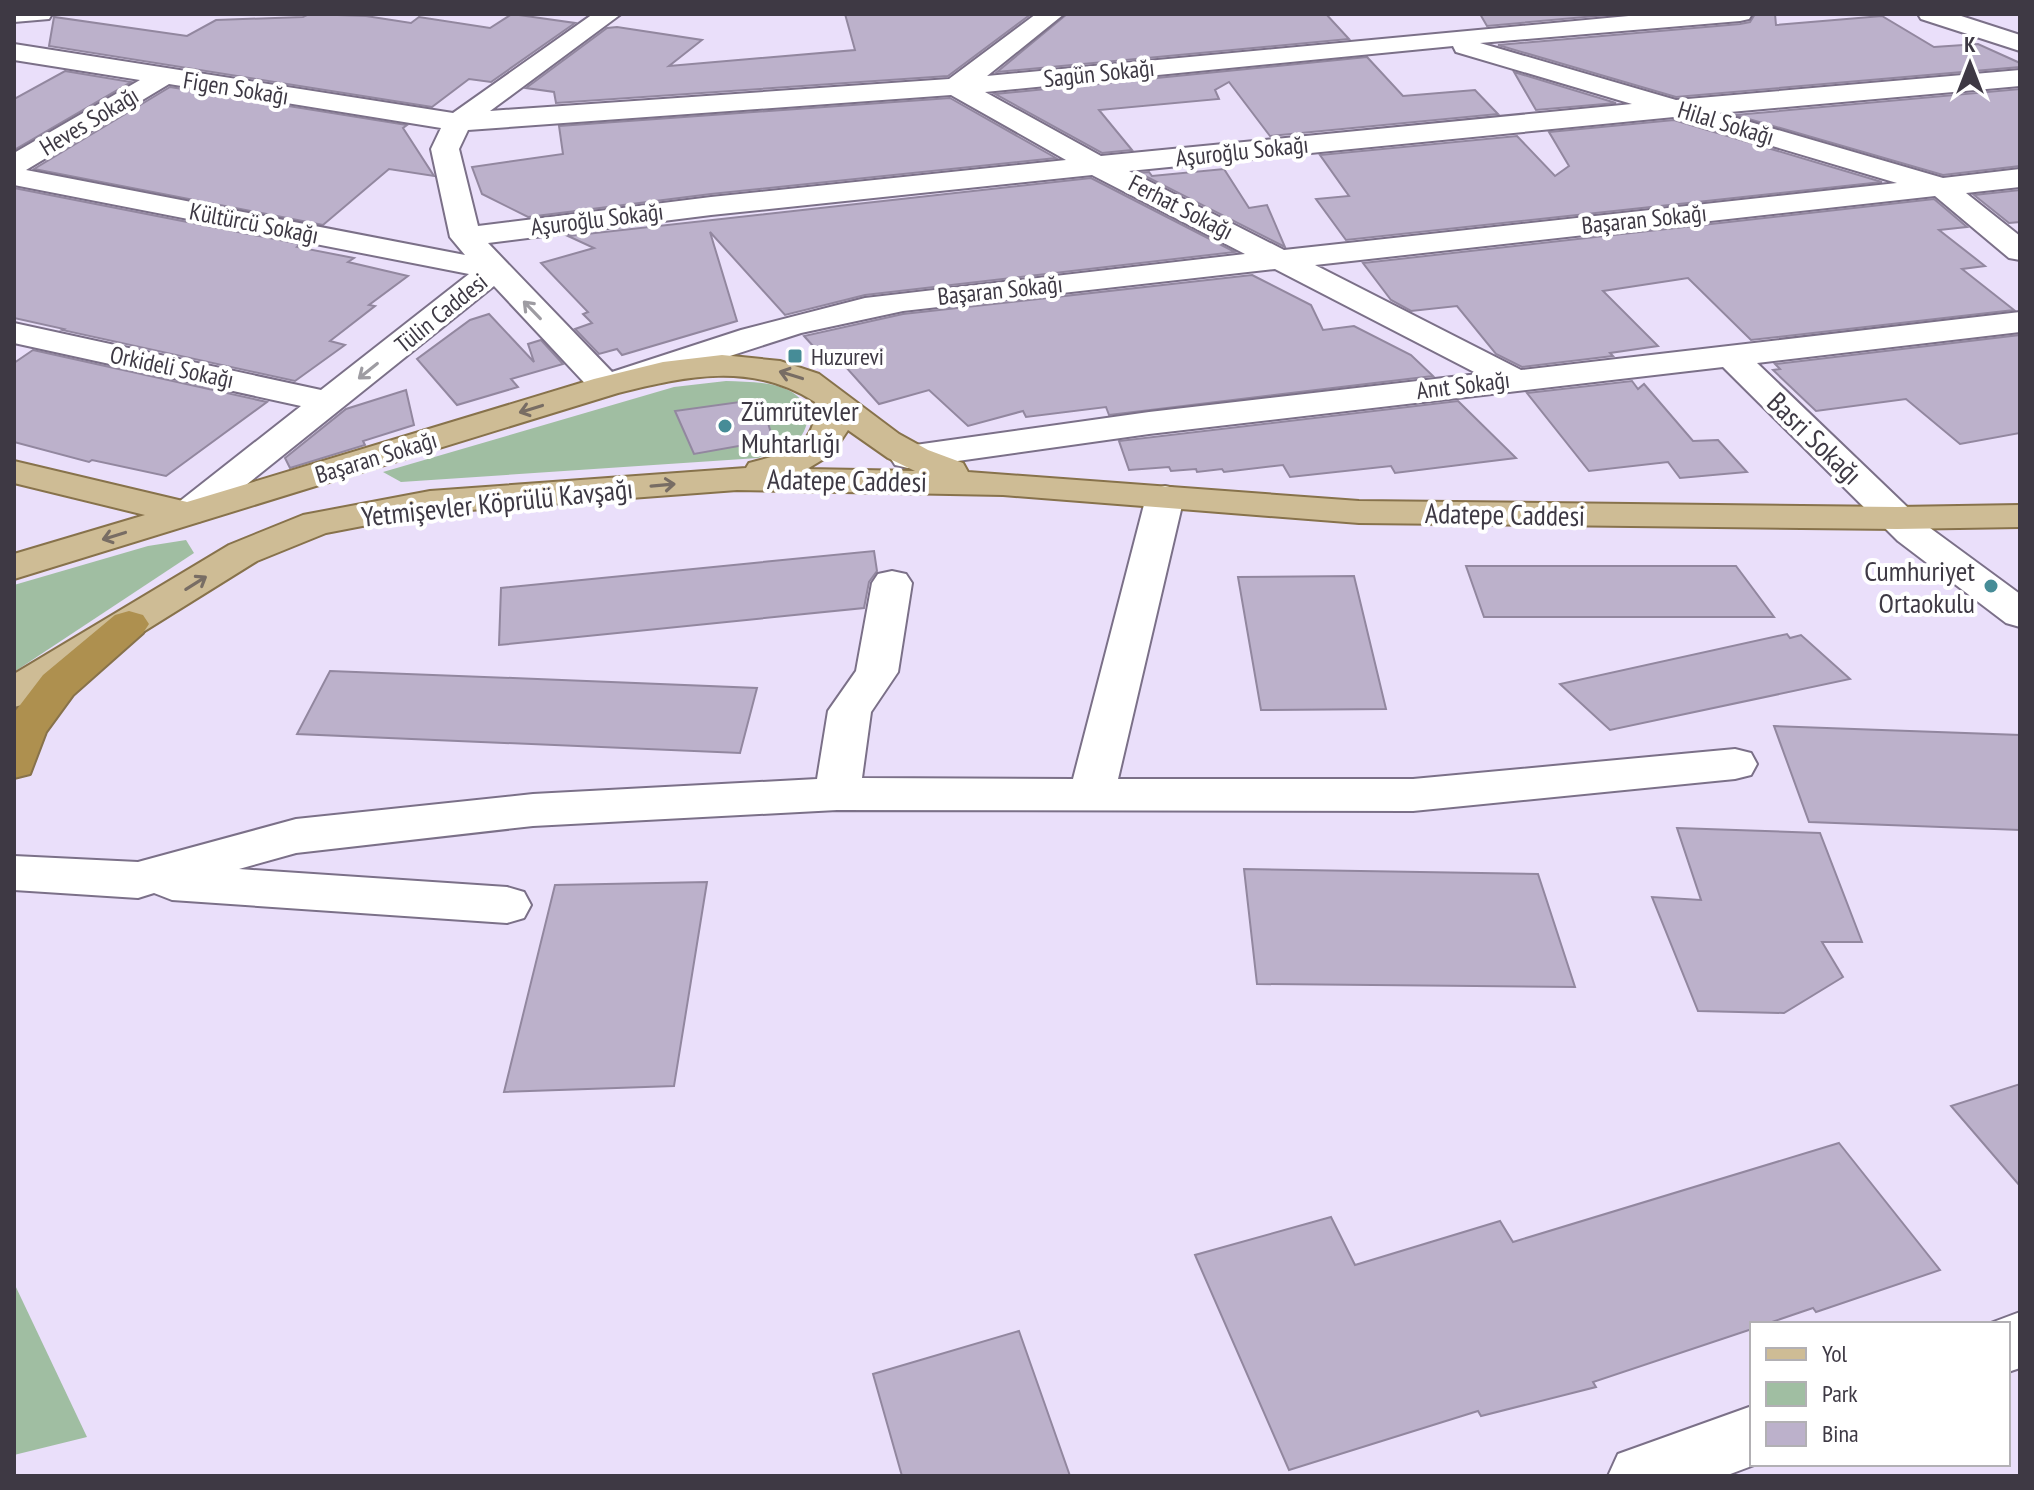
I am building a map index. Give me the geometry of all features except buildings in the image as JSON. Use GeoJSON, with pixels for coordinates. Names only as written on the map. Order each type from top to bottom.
{"type":"FeatureCollection","features":[{"type":"Feature","properties":{"kind":"highway"},"geometry":{"type":"LineString","coordinates":[[14,763],[25,729],[58,685],[129,624]]}},
{"type":"Feature","properties":{"kind":"main road","name":"Adatepe Caddesi"},"geometry":{"type":"LineString","coordinates":[[606,386],[681,367],[731,365],[783,371],[812,381],[866,429],[908,457],[1003,484]]}},
{"type":"Feature","properties":{"kind":"main road","name":"Başaran Sokağı"},"geometry":{"type":"LineString","coordinates":[[14,567],[606,386]]}},
{"type":"Feature","properties":{"kind":"main road","name":"Adatepe Caddesi"},"geometry":{"type":"LineString","coordinates":[[737,479],[801,460],[818,447],[832,428],[832,398]]}},
{"type":"Feature","properties":{"kind":"main road"},"geometry":{"type":"LineString","coordinates":[[14,472],[188,513]]}},
{"type":"Feature","properties":{"kind":"main road","name":"Adatepe Caddesi"},"geometry":{"type":"LineString","coordinates":[[737,479],[1003,484],[1359,512],[1897,518],[2016,515]]}},
{"type":"Feature","properties":{"kind":"main road","name":"Yetmişevler Köprülü Kavşağı"},"geometry":{"type":"LineString","coordinates":[[14,693],[243,553],[316,523],[430,502],[737,479]]}},
{"type":"Feature","properties":{"kind":"main road"},"geometry":{"type":"LineString","coordinates":[[276,488],[430,502]]}},
{"type":"Feature","properties":{"kind":"street"},"geometry":{"type":"LineString","coordinates":[[14,15],[40,14]]}},
{"type":"Feature","properties":{"kind":"street"},"geometry":{"type":"LineString","coordinates":[[458,122],[609,14]]}},
{"type":"Feature","properties":{"kind":"street"},"geometry":{"type":"LineString","coordinates":[[956,87],[1052,14]]}},
{"type":"Feature","properties":{"kind":"street"},"geometry":{"type":"LineString","coordinates":[[1440,39],[1451,14]]}},
{"type":"Feature","properties":{"kind":"street","name":"Sagün Sokağı"},"geometry":{"type":"LineString","coordinates":[[458,122],[956,87],[1440,39],[1740,14]]}},
{"type":"Feature","properties":{"kind":"street"},"geometry":{"type":"LineString","coordinates":[[1930,14],[2020,43]]}},
{"type":"Feature","properties":{"kind":"street","name":"Hilal Sokağı"},"geometry":{"type":"LineString","coordinates":[[1440,39],[1940,186],[2020,251]]}},
{"type":"Feature","properties":{"kind":"street","name":"Figen Sokağı"},"geometry":{"type":"LineString","coordinates":[[14,52],[458,122]]}},
{"type":"Feature","properties":{"kind":"street","name":"Heves Sokağı"},"geometry":{"type":"LineString","coordinates":[[14,165],[163,77]]}},
{"type":"Feature","properties":{"kind":"street","name":"Aşuroğlu Sokağı"},"geometry":{"type":"LineString","coordinates":[[465,237],[619,215],[1671,107],[2020,78]]}},
{"type":"Feature","properties":{"kind":"street","name":"Ferhat Sokağı"},"geometry":{"type":"LineString","coordinates":[[956,87],[1097,166],[1282,258],[1513,379]]}},
{"type":"Feature","properties":{"kind":"street","name":"Tülin Caddesi"},"geometry":{"type":"LineString","coordinates":[[188,513],[494,270],[465,237],[445,149],[458,122]]}},
{"type":"Feature","properties":{"kind":"street","name":"Kültürcü Sokağı"},"geometry":{"type":"LineString","coordinates":[[14,176],[494,270]]}},
{"type":"Feature","properties":{"kind":"street","name":"Başaran Sokağı"},"geometry":{"type":"LineString","coordinates":[[606,386],[737,340],[871,306],[2020,178]]}},
{"type":"Feature","properties":{"kind":"street"},"geometry":{"type":"LineString","coordinates":[[494,270],[606,386]]}},
{"type":"Feature","properties":{"kind":"street","name":"Anıt Sokağı"},"geometry":{"type":"LineString","coordinates":[[908,457],[1149,423],[2020,322]]}},
{"type":"Feature","properties":{"kind":"street","name":"Orkideli Sokağı"},"geometry":{"type":"LineString","coordinates":[[14,333],[329,402]]}},
{"type":"Feature","properties":{"kind":"street","name":"Basri Sokağı"},"geometry":{"type":"LineString","coordinates":[[1732,357],[1929,547],[2020,614]]}},
{"type":"Feature","properties":{"kind":"street"},"geometry":{"type":"LineString","coordinates":[[1092,794],[1165,497]]}},
{"type":"Feature","properties":{"kind":"street"},"geometry":{"type":"LineString","coordinates":[[837,794],[850,711],[877,672],[892,583]]}},
{"type":"Feature","properties":{"kind":"street"},"geometry":{"type":"LineString","coordinates":[[138,880],[296,836],[533,810],[837,794],[1413,795],[1735,764]]}},
{"type":"Feature","properties":{"kind":"street"},"geometry":{"type":"LineString","coordinates":[[14,873],[507,905]]}},
{"type":"Feature","properties":{"kind":"street"},"geometry":{"type":"LineString","coordinates":[[1640,1476],[1750,1437]]}},
{"type":"Feature","properties":{"kind":"green space"},"geometry":{"type":"Polygon","coordinates":[[[726,381],[773,385],[796,395],[806,408],[807,416],[800,438],[785,449],[758,458],[401,482],[383,472],[674,387],[726,381]]]}},
{"type":"Feature","properties":{"kind":"green space"},"geometry":{"type":"Polygon","coordinates":[[[186,540],[194,553],[14,672],[14,585],[148,546],[186,540]]]}},
{"type":"Feature","properties":{"kind":"green space"},"geometry":{"type":"Polygon","coordinates":[[[14,1283],[87,1437],[14,1455],[14,1283]]]}},
{"type":"Feature","properties":{"kind":"place","name":"Huzurevi"},"geometry":{"type":"Point","coordinates":[795,356]}},
{"type":"Feature","properties":{"kind":"place","name":"Zümrütevler Muhtarlığı"},"geometry":{"type":"Point","coordinates":[725,426]}},
{"type":"Feature","properties":{"kind":"place","name":"Cumhuriyet Ortaokulu"},"geometry":{"type":"Point","coordinates":[1991,586]}}]}
